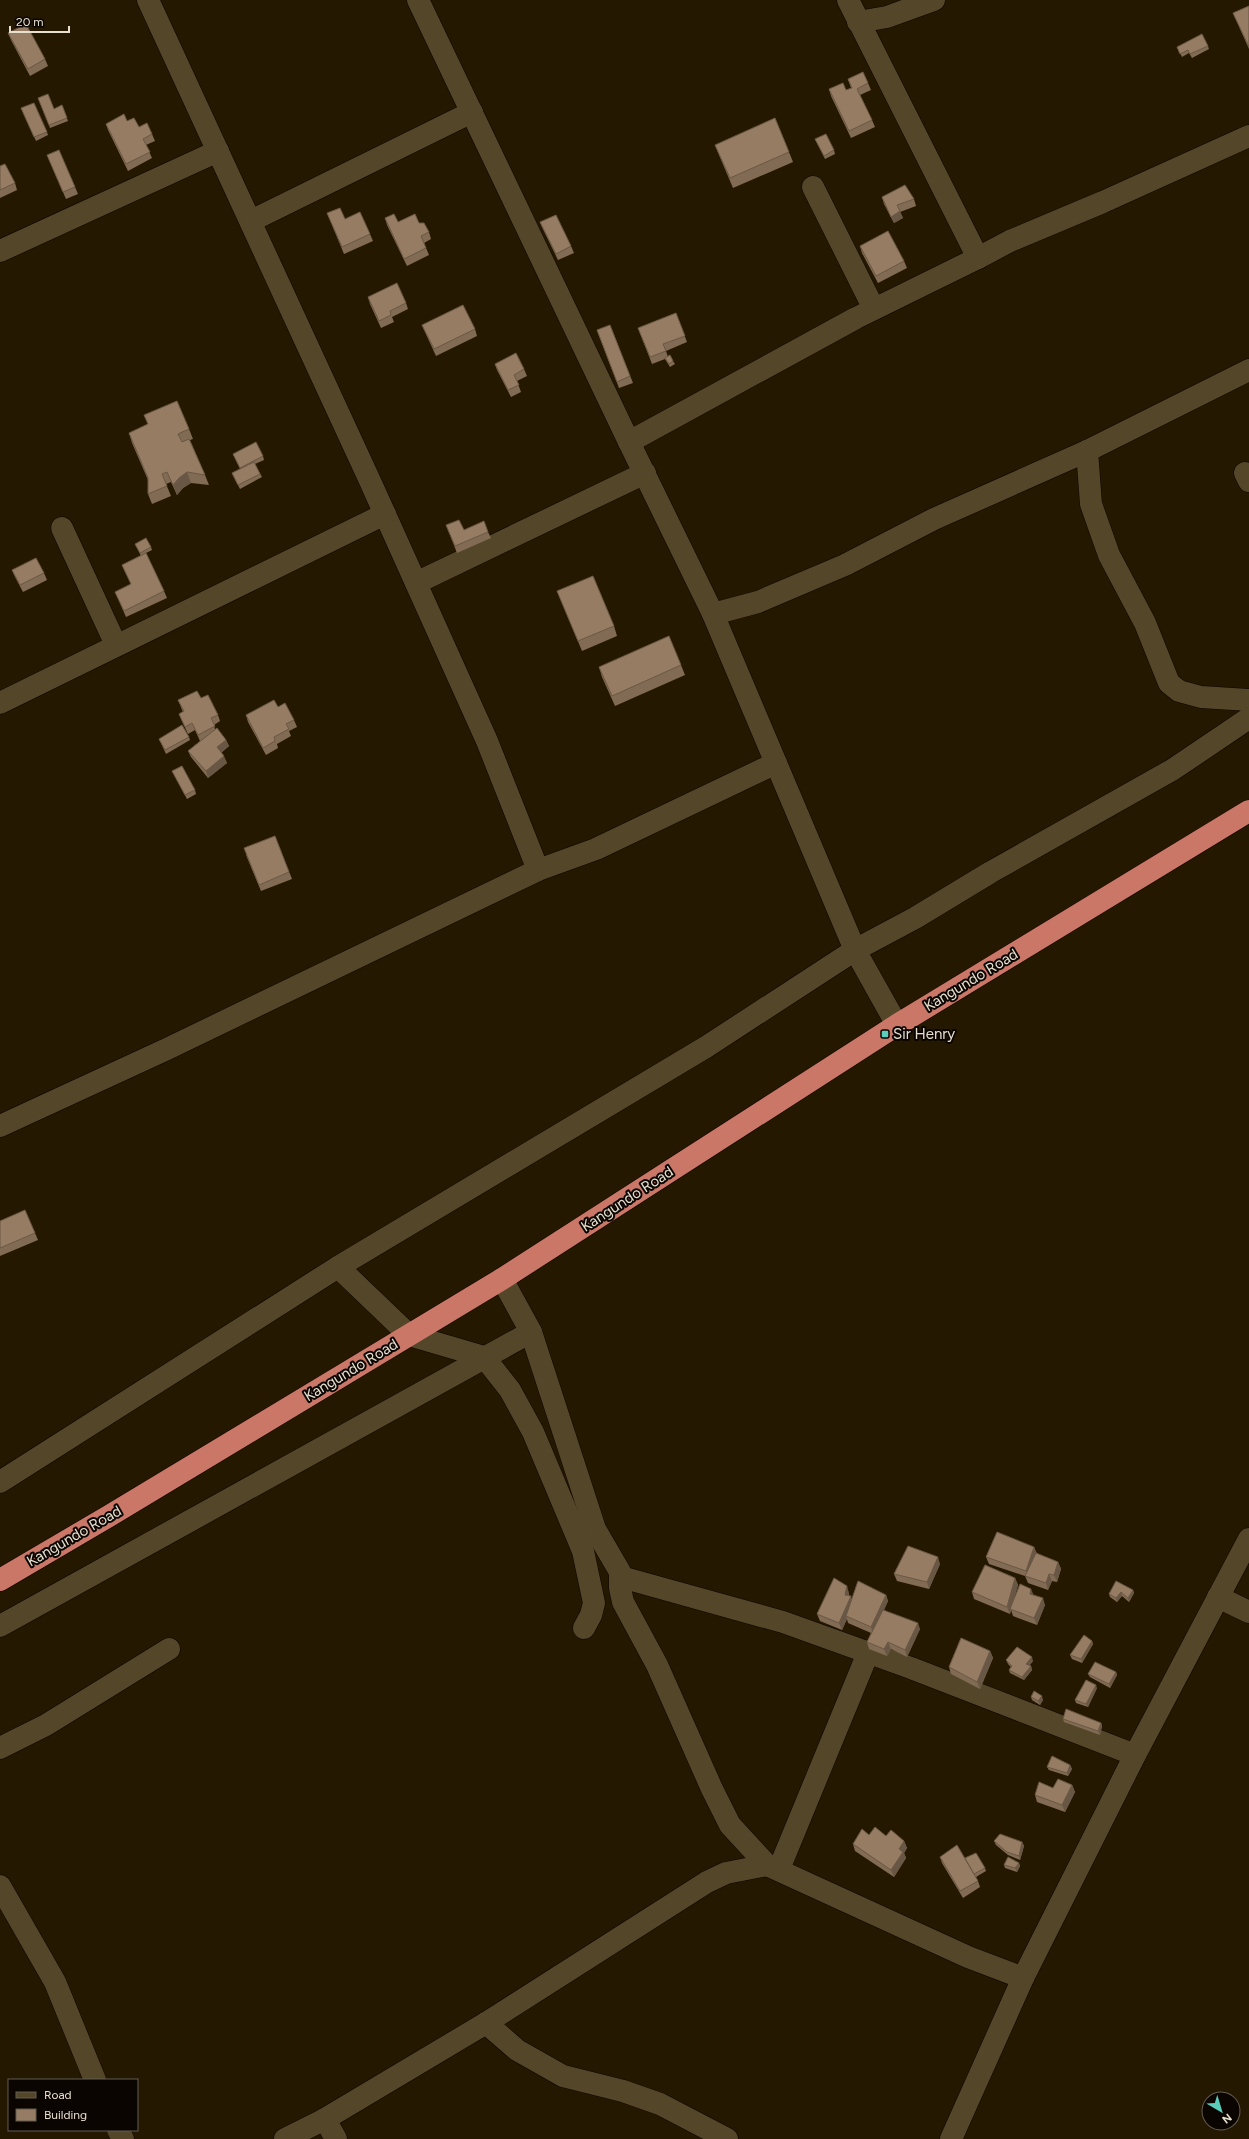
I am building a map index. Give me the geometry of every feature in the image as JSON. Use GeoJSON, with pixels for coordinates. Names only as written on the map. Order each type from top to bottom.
{"type":"FeatureCollection","features":[{"type":"Feature","properties":{"kind":"highway","name":"Kangundo Road"},"geometry":{"type":"LineString","coordinates":[[0,1580],[502,1279],[897,1025],[1249,811]]}},
{"type":"Feature","properties":{"kind":"street"},"geometry":{"type":"LineString","coordinates":[[148,0],[385,514],[487,741],[538,870]]}},
{"type":"Feature","properties":{"kind":"street"},"geometry":{"type":"LineString","coordinates":[[418,0],[628,442],[645,473],[713,614],[855,950],[897,1025]]}},
{"type":"Feature","properties":{"kind":"street"},"geometry":{"type":"LineString","coordinates":[[848,0],[978,258]]}},
{"type":"Feature","properties":{"kind":"street"},"geometry":{"type":"LineString","coordinates":[[858,22],[887,17],[934,0]]}},
{"type":"Feature","properties":{"kind":"street"},"geometry":{"type":"LineString","coordinates":[[250,221],[472,112]]}},
{"type":"Feature","properties":{"kind":"street"},"geometry":{"type":"LineString","coordinates":[[628,442],[874,309],[1010,241],[1103,202],[1249,136]]}},
{"type":"Feature","properties":{"kind":"street"},"geometry":{"type":"LineString","coordinates":[[0,251],[218,151]]}},
{"type":"Feature","properties":{"kind":"street"},"geometry":{"type":"LineString","coordinates":[[813,186],[874,309]]}},
{"type":"Feature","properties":{"kind":"street"},"geometry":{"type":"LineString","coordinates":[[713,614],[758,602],[845,565],[934,519],[1087,451],[1249,370]]}},
{"type":"Feature","properties":{"kind":"street"},"geometry":{"type":"LineString","coordinates":[[1087,451],[1091,504],[1108,555],[1145,623],[1169,683],[1179,691],[1202,697],[1249,700]]}},
{"type":"Feature","properties":{"kind":"street"},"geometry":{"type":"LineString","coordinates":[[416,583],[645,473]]}},
{"type":"Feature","properties":{"kind":"street"},"geometry":{"type":"LineString","coordinates":[[0,704],[116,645],[385,514]]}},
{"type":"Feature","properties":{"kind":"street"},"geometry":{"type":"LineString","coordinates":[[62,528],[116,645]]}},
{"type":"Feature","properties":{"kind":"street"},"geometry":{"type":"LineString","coordinates":[[0,1482],[338,1267],[706,1047],[855,950],[915,918],[990,872],[1172,770],[1249,718]]}},
{"type":"Feature","properties":{"kind":"street"},"geometry":{"type":"LineString","coordinates":[[0,1126],[168,1049],[538,870],[596,849],[776,763]]}},
{"type":"Feature","properties":{"kind":"street"},"geometry":{"type":"LineString","coordinates":[[338,1267],[409,1335],[484,1357],[510,1390],[533,1432],[583,1551],[594,1602],[591,1615],[584,1628]]}},
{"type":"Feature","properties":{"kind":"street"},"geometry":{"type":"LineString","coordinates":[[502,1279],[531,1332],[595,1529],[621,1577],[620,1588],[623,1602],[657,1665],[730,1825],[773,1867],[968,1957],[1023,1978]]}},
{"type":"Feature","properties":{"kind":"street"},"geometry":{"type":"LineString","coordinates":[[0,1626],[531,1332]]}},
{"type":"Feature","properties":{"kind":"street"},"geometry":{"type":"LineString","coordinates":[[951,2139],[1023,1978],[1135,1755],[1249,1539]]}},
{"type":"Feature","properties":{"kind":"street"},"geometry":{"type":"LineString","coordinates":[[621,1577],[783,1622],[1044,1721],[1093,1737],[1135,1755]]}},
{"type":"Feature","properties":{"kind":"street"},"geometry":{"type":"LineString","coordinates":[[1218,1597],[1249,1612]]}},
{"type":"Feature","properties":{"kind":"street"},"geometry":{"type":"LineString","coordinates":[[0,1748],[46,1725],[169,1649]]}},
{"type":"Feature","properties":{"kind":"street"},"geometry":{"type":"LineString","coordinates":[[773,1867],[868,1653]]}},
{"type":"Feature","properties":{"kind":"street"},"geometry":{"type":"LineString","coordinates":[[285,2139],[325,2119],[486,2023],[707,1882],[726,1873],[773,1867]]}},
{"type":"Feature","properties":{"kind":"street"},"geometry":{"type":"LineString","coordinates":[[0,1886],[55,1982],[95,2079]]}},
{"type":"Feature","properties":{"kind":"street"},"geometry":{"type":"LineString","coordinates":[[486,2023],[518,2050],[562,2076],[623,2091],[660,2104],[727,2139]]}},
{"type":"Feature","properties":{"kind":"street"},"geometry":{"type":"LineString","coordinates":[[325,2119],[336,2139]]}},
{"type":"Feature","properties":{"kind":"building"},"geometry":{"type":"Polygon","coordinates":[[[1249,6],[1249,47],[1233,13],[1249,6]]]}},
{"type":"Feature","properties":{"kind":"building"},"geometry":{"type":"Polygon","coordinates":[[[26,24],[45,59],[28,69],[8,33],[26,24]]]}},
{"type":"Feature","properties":{"kind":"building"},"geometry":{"type":"Polygon","coordinates":[[[1202,34],[1208,46],[1190,54],[1188,50],[1180,54],[1177,47],[1202,34]]]}},
{"type":"Feature","properties":{"kind":"building"},"geometry":{"type":"Polygon","coordinates":[[[863,72],[868,83],[857,89],[872,120],[849,131],[829,89],[843,83],[846,90],[852,88],[848,79],[863,72]]]}},
{"type":"Feature","properties":{"kind":"building"},"geometry":{"type":"Polygon","coordinates":[[[48,94],[54,109],[62,105],[67,118],[49,125],[38,98],[48,94]]]}},
{"type":"Feature","properties":{"kind":"building"},"geometry":{"type":"Polygon","coordinates":[[[34,103],[47,132],[34,137],[21,108],[34,103]]]}},
{"type":"Feature","properties":{"kind":"building"},"geometry":{"type":"Polygon","coordinates":[[[124,114],[127,121],[134,118],[139,127],[147,123],[152,134],[143,139],[150,152],[126,164],[106,124],[124,114]]]}},
{"type":"Feature","properties":{"kind":"building"},"geometry":{"type":"Polygon","coordinates":[[[775,118],[789,152],[730,178],[715,145],[775,118]]]}},
{"type":"Feature","properties":{"kind":"building"},"geometry":{"type":"Polygon","coordinates":[[[826,134],[834,150],[824,156],[815,139],[826,134]]]}},
{"type":"Feature","properties":{"kind":"building"},"geometry":{"type":"Polygon","coordinates":[[[59,150],[75,187],[63,192],[47,155],[59,150]]]}},
{"type":"Feature","properties":{"kind":"building"},"geometry":{"type":"Polygon","coordinates":[[[5,164],[15,183],[0,190],[0,166],[5,164]]]}},
{"type":"Feature","properties":{"kind":"building"},"geometry":{"type":"Polygon","coordinates":[[[905,185],[914,199],[897,205],[900,211],[891,217],[882,197],[905,185]]]}},
{"type":"Feature","properties":{"kind":"building"},"geometry":{"type":"Polygon","coordinates":[[[340,208],[345,219],[360,212],[370,234],[342,247],[327,213],[340,208]]]}},
{"type":"Feature","properties":{"kind":"building"},"geometry":{"type":"Polygon","coordinates":[[[394,214],[398,222],[415,214],[419,223],[424,223],[429,232],[421,236],[426,248],[404,259],[385,218],[394,214]]]}},
{"type":"Feature","properties":{"kind":"building"},"geometry":{"type":"Polygon","coordinates":[[[556,215],[571,246],[556,254],[540,222],[556,215]]]}},
{"type":"Feature","properties":{"kind":"building"},"geometry":{"type":"Polygon","coordinates":[[[888,231],[904,261],[876,276],[860,246],[888,231]]]}},
{"type":"Feature","properties":{"kind":"building"},"geometry":{"type":"Polygon","coordinates":[[[397,283],[406,303],[390,311],[391,315],[379,321],[368,297],[397,283]]]}},
{"type":"Feature","properties":{"kind":"building"},"geometry":{"type":"Polygon","coordinates":[[[463,305],[475,329],[434,349],[422,325],[463,305]]]}},
{"type":"Feature","properties":{"kind":"building"},"geometry":{"type":"Polygon","coordinates":[[[676,313],[685,336],[663,344],[666,351],[650,357],[638,328],[676,313]]]}},
{"type":"Feature","properties":{"kind":"building"},"geometry":{"type":"Polygon","coordinates":[[[610,325],[630,376],[617,382],[597,330],[610,325]]]}},
{"type":"Feature","properties":{"kind":"building"},"geometry":{"type":"Polygon","coordinates":[[[516,353],[524,369],[514,375],[519,385],[508,390],[495,364],[516,353]]]}},
{"type":"Feature","properties":{"kind":"building"},"geometry":{"type":"Polygon","coordinates":[[[670,355],[673,361],[669,364],[665,358],[670,355]]]}},
{"type":"Feature","properties":{"kind":"building"},"geometry":{"type":"Polygon","coordinates":[[[177,401],[189,429],[178,434],[182,442],[189,439],[205,475],[187,472],[173,485],[167,472],[162,474],[167,486],[148,494],[148,478],[129,433],[148,424],[144,415],[177,401]]]}},
{"type":"Feature","properties":{"kind":"building"},"geometry":{"type":"Polygon","coordinates":[[[256,442],[263,456],[240,468],[233,454],[256,442]]]}},
{"type":"Feature","properties":{"kind":"building"},"geometry":{"type":"Polygon","coordinates":[[[254,462],[260,474],[238,485],[232,473],[254,462]]]}},
{"type":"Feature","properties":{"kind":"building"},"geometry":{"type":"Polygon","coordinates":[[[459,520],[464,530],[484,521],[488,532],[455,546],[446,525],[459,520]]]}},
{"type":"Feature","properties":{"kind":"building"},"geometry":{"type":"Polygon","coordinates":[[[146,538],[151,547],[140,553],[135,544],[146,538]]]}},
{"type":"Feature","properties":{"kind":"building"},"geometry":{"type":"Polygon","coordinates":[[[146,553],[164,591],[124,611],[115,592],[131,584],[122,565],[146,553]]]}},
{"type":"Feature","properties":{"kind":"building"},"geometry":{"type":"Polygon","coordinates":[[[36,558],[44,573],[20,585],[12,570],[36,558]]]}},
{"type":"Feature","properties":{"kind":"building"},"geometry":{"type":"Polygon","coordinates":[[[593,576],[614,626],[578,641],[557,591],[593,576]]]}},
{"type":"Feature","properties":{"kind":"building"},"geometry":{"type":"Polygon","coordinates":[[[669,636],[681,665],[612,696],[599,667],[669,636]]]}},
{"type":"Feature","properties":{"kind":"building"},"geometry":{"type":"Polygon","coordinates":[[[197,691],[201,698],[208,695],[218,715],[211,718],[215,726],[198,735],[192,723],[185,727],[179,714],[184,711],[178,700],[197,691]]]}},
{"type":"Feature","properties":{"kind":"building"},"geometry":{"type":"Polygon","coordinates":[[[274,700],[278,707],[285,703],[294,720],[286,724],[289,729],[274,737],[275,741],[263,748],[246,715],[274,700]]]}},
{"type":"Feature","properties":{"kind":"building"},"geometry":{"type":"Polygon","coordinates":[[[182,725],[189,737],[165,750],[159,739],[182,725]]]}},
{"type":"Feature","properties":{"kind":"building"},"geometry":{"type":"Polygon","coordinates":[[[217,728],[226,740],[217,747],[224,756],[206,771],[188,751],[217,728]]]}},
{"type":"Feature","properties":{"kind":"building"},"geometry":{"type":"Polygon","coordinates":[[[182,766],[195,790],[185,795],[172,771],[182,766]]]}},
{"type":"Feature","properties":{"kind":"building"},"geometry":{"type":"Polygon","coordinates":[[[275,836],[289,872],[259,885],[244,848],[275,836]]]}},
{"type":"Feature","properties":{"kind":"building"},"geometry":{"type":"Polygon","coordinates":[[[25,1210],[35,1233],[0,1248],[0,1221],[25,1210]]]}},
{"type":"Feature","properties":{"kind":"building"},"geometry":{"type":"Polygon","coordinates":[[[997,1532],[1034,1547],[1026,1571],[986,1557],[997,1532]]]}},
{"type":"Feature","properties":{"kind":"building"},"geometry":{"type":"Polygon","coordinates":[[[908,1546],[938,1557],[927,1582],[894,1574],[908,1546]]]}},
{"type":"Feature","properties":{"kind":"building"},"geometry":{"type":"Polygon","coordinates":[[[1036,1553],[1058,1562],[1054,1575],[1049,1574],[1046,1583],[1025,1576],[1036,1553]]]}},
{"type":"Feature","properties":{"kind":"building"},"geometry":{"type":"Polygon","coordinates":[[[985,1565],[1015,1578],[1007,1607],[972,1592],[985,1565]]]}},
{"type":"Feature","properties":{"kind":"building"},"geometry":{"type":"Polygon","coordinates":[[[834,1578],[847,1586],[845,1595],[851,1596],[839,1623],[817,1614],[834,1578]]]}},
{"type":"Feature","properties":{"kind":"building"},"geometry":{"type":"Polygon","coordinates":[[[858,1581],[886,1595],[871,1627],[846,1616],[858,1581]]]}},
{"type":"Feature","properties":{"kind":"building"},"geometry":{"type":"Polygon","coordinates":[[[1116,1581],[1133,1590],[1128,1598],[1121,1592],[1116,1598],[1109,1594],[1116,1581]]]}},
{"type":"Feature","properties":{"kind":"building"},"geometry":{"type":"Polygon","coordinates":[[[1020,1584],[1031,1589],[1030,1594],[1043,1598],[1034,1618],[1010,1609],[1020,1584]]]}},
{"type":"Feature","properties":{"kind":"building"},"geometry":{"type":"Polygon","coordinates":[[[883,1610],[918,1623],[905,1650],[888,1642],[884,1649],[867,1642],[883,1610]]]}},
{"type":"Feature","properties":{"kind":"building"},"geometry":{"type":"Polygon","coordinates":[[[1084,1635],[1092,1641],[1081,1659],[1070,1655],[1084,1635]]]}},
{"type":"Feature","properties":{"kind":"building"},"geometry":{"type":"Polygon","coordinates":[[[961,1638],[990,1651],[977,1682],[949,1667],[961,1638]]]}},
{"type":"Feature","properties":{"kind":"building"},"geometry":{"type":"Polygon","coordinates":[[[1017,1647],[1032,1657],[1026,1664],[1031,1666],[1022,1677],[1009,1670],[1012,1666],[1006,1660],[1017,1647]]]}},
{"type":"Feature","properties":{"kind":"building"},"geometry":{"type":"Polygon","coordinates":[[[1095,1662],[1116,1672],[1109,1684],[1088,1674],[1095,1662]]]}},
{"type":"Feature","properties":{"kind":"building"},"geometry":{"type":"Polygon","coordinates":[[[1086,1680],[1096,1685],[1086,1704],[1075,1700],[1086,1680]]]}},
{"type":"Feature","properties":{"kind":"building"},"geometry":{"type":"Polygon","coordinates":[[[1034,1691],[1042,1696],[1038,1701],[1031,1697],[1034,1691]]]}},
{"type":"Feature","properties":{"kind":"building"},"geometry":{"type":"Polygon","coordinates":[[[1066,1709],[1101,1723],[1098,1731],[1063,1719],[1066,1709]]]}},
{"type":"Feature","properties":{"kind":"building"},"geometry":{"type":"Polygon","coordinates":[[[1052,1756],[1070,1765],[1067,1773],[1047,1767],[1052,1756]]]}},
{"type":"Feature","properties":{"kind":"building"},"geometry":{"type":"Polygon","coordinates":[[[1058,1779],[1072,1785],[1062,1805],[1035,1795],[1039,1782],[1053,1788],[1058,1779]]]}},
{"type":"Feature","properties":{"kind":"building"},"geometry":{"type":"Polygon","coordinates":[[[875,1827],[886,1836],[891,1830],[904,1841],[899,1849],[903,1852],[891,1870],[853,1844],[862,1829],[869,1835],[875,1827]]]}},
{"type":"Feature","properties":{"kind":"building"},"geometry":{"type":"Polygon","coordinates":[[[1000,1834],[1022,1842],[1019,1856],[1007,1852],[994,1841],[1000,1834]]]}},
{"type":"Feature","properties":{"kind":"building"},"geometry":{"type":"Polygon","coordinates":[[[957,1845],[978,1881],[960,1891],[940,1857],[957,1845]]]}},
{"type":"Feature","properties":{"kind":"building"},"geometry":{"type":"Polygon","coordinates":[[[976,1853],[985,1868],[974,1874],[965,1858],[976,1853]]]}},
{"type":"Feature","properties":{"kind":"building"},"geometry":{"type":"Polygon","coordinates":[[[1008,1857],[1019,1863],[1015,1868],[1004,1865],[1008,1857]]]}},
{"type":"Feature","properties":{"kind":"place","name":"Sir Henry"},"geometry":{"type":"Point","coordinates":[885,1034]}}]}
